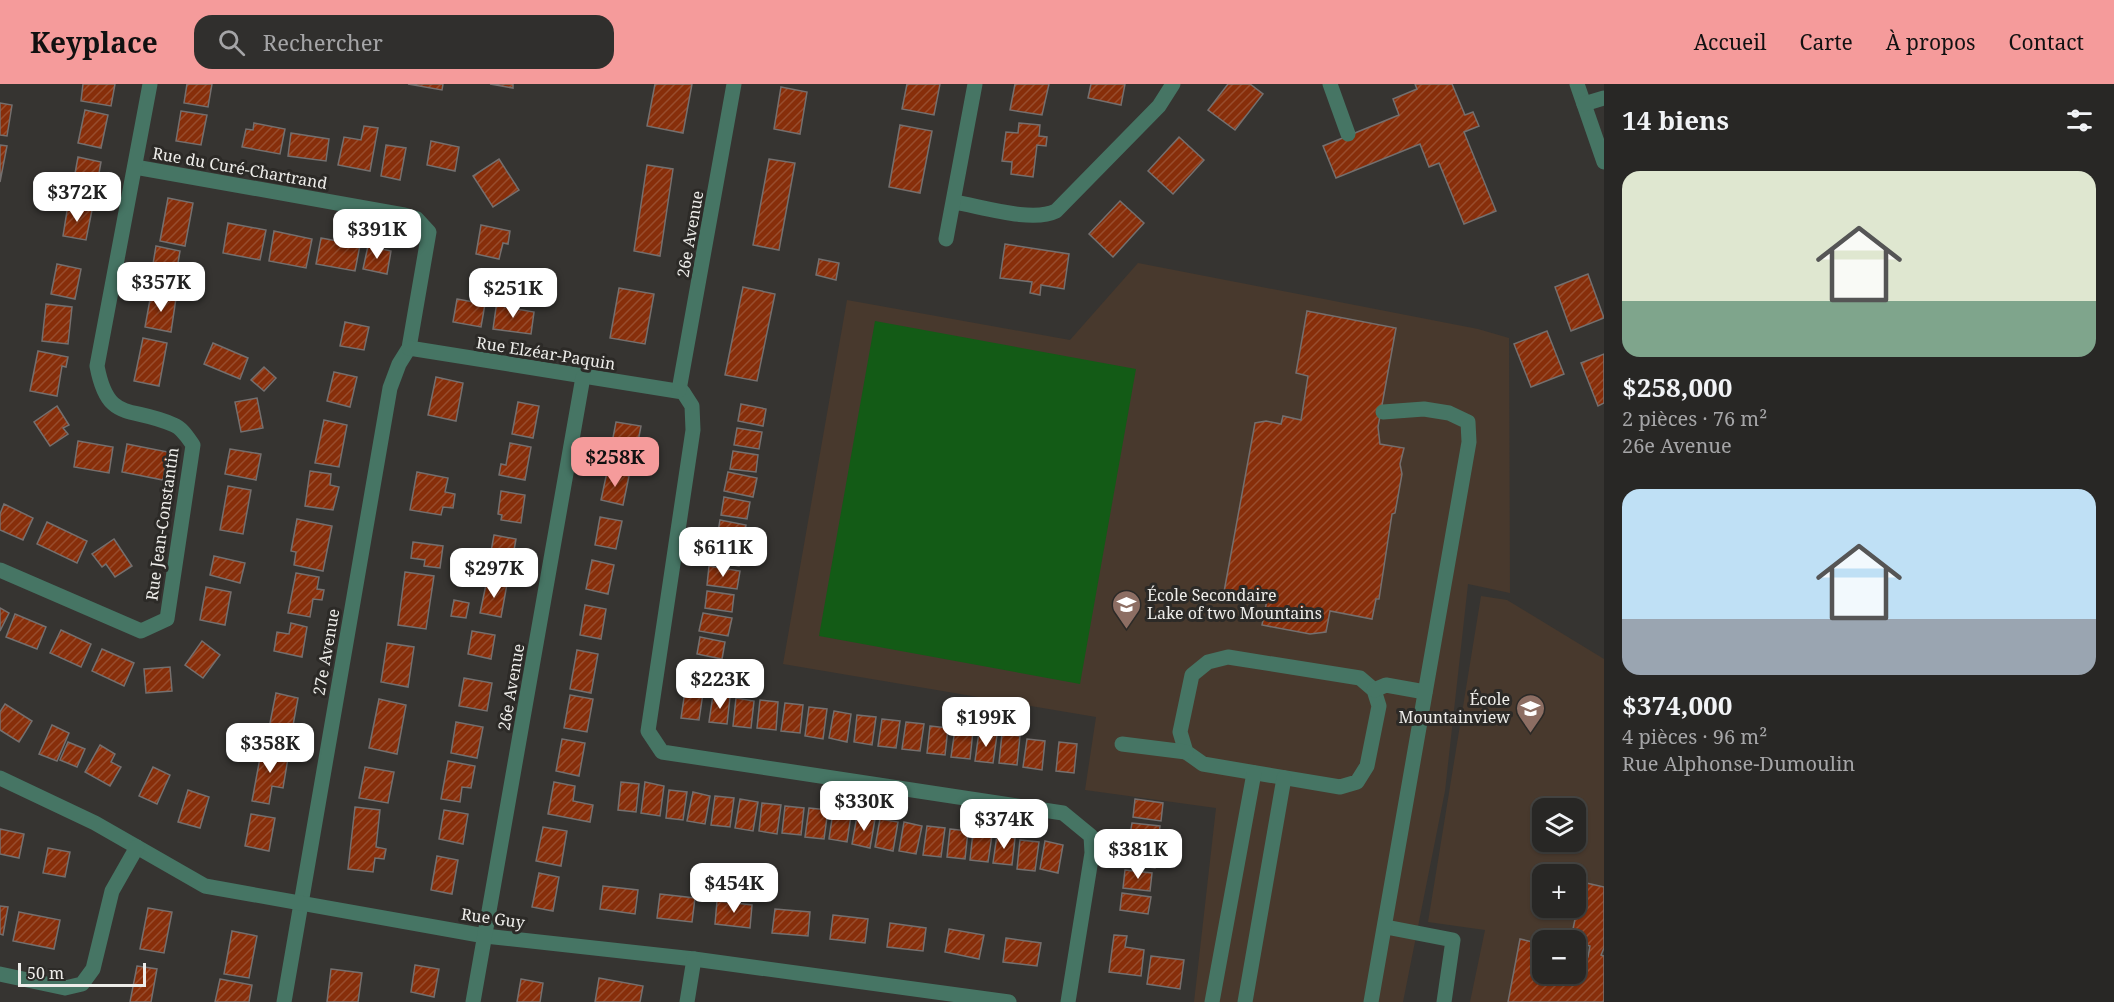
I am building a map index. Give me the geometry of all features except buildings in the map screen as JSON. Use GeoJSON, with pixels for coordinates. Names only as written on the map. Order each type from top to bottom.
{"type":"FeatureCollection","features":[{"type":"Feature","properties":{"kind":"street"},"geometry":{"type":"LineString","coordinates":[[135,167],[150,84]]}},
{"type":"Feature","properties":{"kind":"street","name":"26e Avenue"},"geometry":{"type":"LineString","coordinates":[[679,390],[734,84]]}},
{"type":"Feature","properties":{"kind":"street"},"geometry":{"type":"LineString","coordinates":[[946,239],[975,84]]}},
{"type":"Feature","properties":{"kind":"street"},"geometry":{"type":"LineString","coordinates":[[954,202],[1029,215],[1048,215],[1056,211],[1159,106],[1173,84]]}},
{"type":"Feature","properties":{"kind":"street"},"geometry":{"type":"LineString","coordinates":[[1330,84],[1348,134]]}},
{"type":"Feature","properties":{"kind":"street"},"geometry":{"type":"LineString","coordinates":[[1577,84],[1604,162]]}},
{"type":"Feature","properties":{"kind":"street"},"geometry":{"type":"LineString","coordinates":[[1584,104],[1604,98]]}},
{"type":"Feature","properties":{"kind":"street","name":"Rue du Curé-Chartrand"},"geometry":{"type":"LineString","coordinates":[[135,167],[417,219],[426,227],[429,237],[409,348]]}},
{"type":"Feature","properties":{"kind":"street","name":"Rue Jean-Constantin"},"geometry":{"type":"LineString","coordinates":[[0,570],[141,631],[167,619],[193,445],[177,425],[112,405],[102,391],[97,366],[135,167]]}},
{"type":"Feature","properties":{"kind":"street","name":"Rue Elzéar-Paquin"},"geometry":{"type":"LineString","coordinates":[[409,348],[583,377],[679,390]]}},
{"type":"Feature","properties":{"kind":"street","name":"27e Avenue"},"geometry":{"type":"LineString","coordinates":[[284,1002],[390,388],[399,364],[409,348]]}},
{"type":"Feature","properties":{"kind":"street","name":"26e Avenue"},"geometry":{"type":"LineString","coordinates":[[473,1002],[583,377]]}},
{"type":"Feature","properties":{"kind":"street"},"geometry":{"type":"LineString","coordinates":[[679,390],[688,399],[694,418],[648,731],[662,752],[1063,813],[1091,836],[1092,853],[1068,1002]]}},
{"type":"Feature","properties":{"kind":"street"},"geometry":{"type":"LineString","coordinates":[[1371,1002],[1468,455],[1468,422],[1449,412],[1425,409],[1383,412]]}},
{"type":"Feature","properties":{"kind":"street"},"geometry":{"type":"LineString","coordinates":[[1122,744],[1186,752],[1203,764],[1340,788],[1357,782],[1367,766],[1378,706],[1374,690],[1360,678],[1228,657],[1208,662],[1192,675],[1180,732],[1186,752]]}},
{"type":"Feature","properties":{"kind":"street"},"geometry":{"type":"LineString","coordinates":[[1374,690],[1386,685],[1395,685],[1425,692]]}},
{"type":"Feature","properties":{"kind":"street"},"geometry":{"type":"LineString","coordinates":[[1212,1002],[1254,773]]}},
{"type":"Feature","properties":{"kind":"street","name":"Rue Guy"},"geometry":{"type":"LineString","coordinates":[[0,778],[95,823],[205,886],[485,936],[694,959],[908,995],[1009,1002]]}},
{"type":"Feature","properties":{"kind":"street"},"geometry":{"type":"LineString","coordinates":[[1245,1002],[1284,778]]}},
{"type":"Feature","properties":{"kind":"street"},"geometry":{"type":"LineString","coordinates":[[0,974],[65,988],[82,984],[93,969],[112,891],[137,847]]}},
{"type":"Feature","properties":{"kind":"street"},"geometry":{"type":"LineString","coordinates":[[1386,927],[1454,940],[1444,1002]]}},
{"type":"Feature","properties":{"kind":"street"},"geometry":{"type":"LineString","coordinates":[[687,1002],[694,959]]}},
{"type":"Feature","properties":{"kind":"shaded area","name":"École Secondaire Lake of two Mountains"},"geometry":{"type":"Polygon","coordinates":[[[1138,263],[1478,329],[1509,338],[1510,593],[1468,584],[1445,791],[1403,1002],[1194,1002],[1216,808],[1085,790],[1096,717],[783,664],[847,300],[1070,340],[1138,263]]]}},
{"type":"Feature","properties":{"kind":"shaded area","name":"École Mountainview"},"geometry":{"type":"Polygon","coordinates":[[[1481,596],[1507,600],[1604,659],[1604,1002],[1470,1002],[1485,930],[1428,922],[1481,596]]]}},
{"type":"Feature","properties":{"kind":"green space"},"geometry":{"type":"Polygon","coordinates":[[[875,321],[1136,369],[1080,684],[819,636],[875,321]]]}},
{"type":"Feature","properties":{"kind":"place","name":"École Secondaire Lake of two Mountains"},"geometry":{"type":"Point","coordinates":[1126,630]}},
{"type":"Feature","properties":{"kind":"place","name":"École Mountainview"},"geometry":{"type":"Point","coordinates":[1531,734]}}]}
